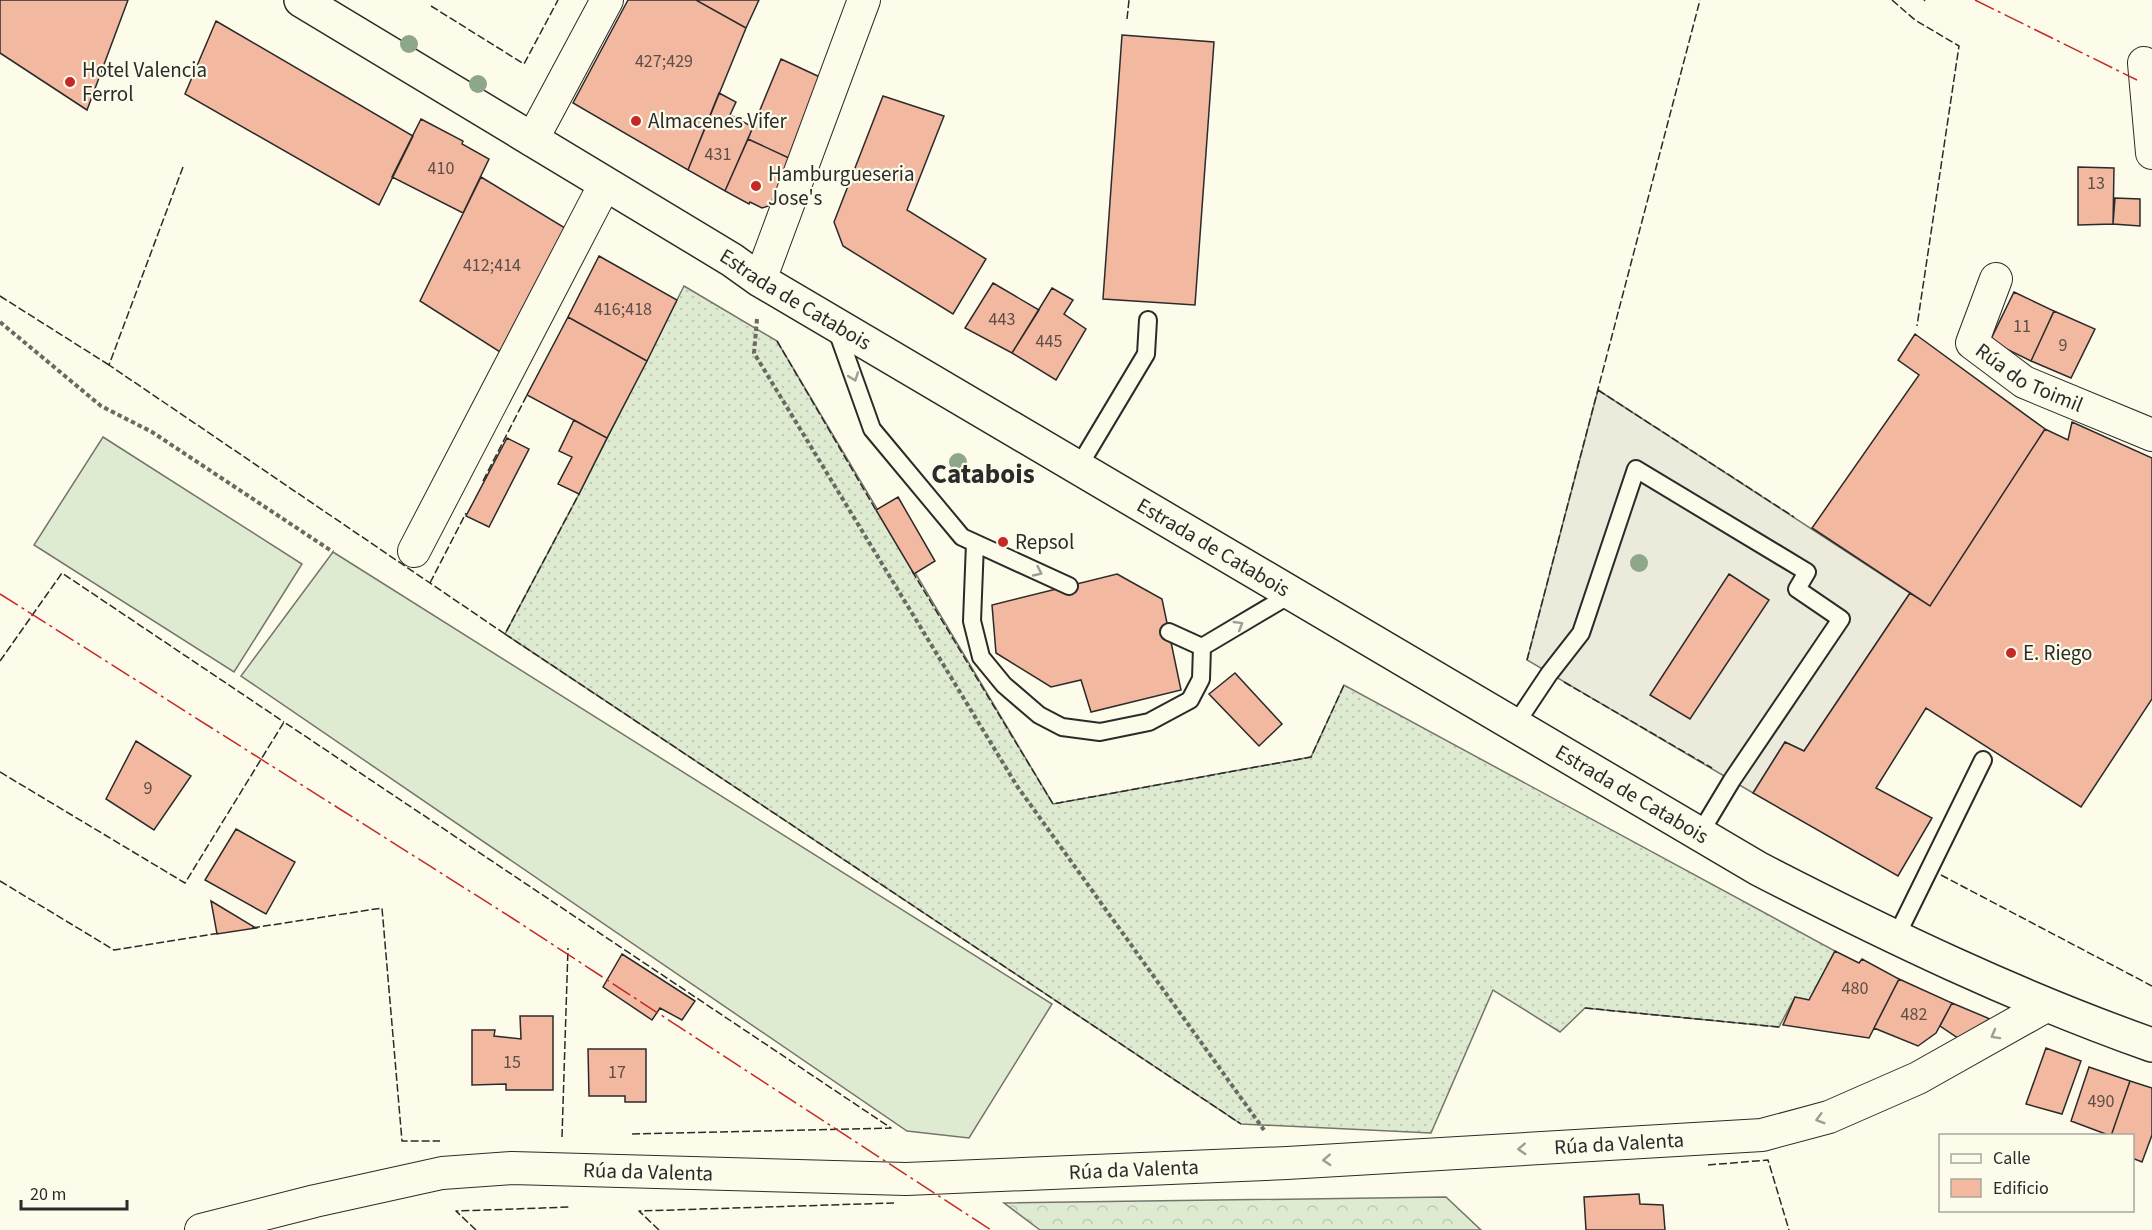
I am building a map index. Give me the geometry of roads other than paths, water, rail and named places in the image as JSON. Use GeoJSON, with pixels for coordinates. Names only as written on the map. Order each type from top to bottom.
{"type":"FeatureCollection","features":[{"type":"Feature","properties":{"kind":"main road","name":"Estrada de Catabois"},"geometry":{"type":"LineString","coordinates":[[301,0],[760,280],[1759,869],[1895,939],[2046,1006],[2151,1043]]}},
{"type":"Feature","properties":{"kind":"street"},"geometry":{"type":"LineString","coordinates":[[532,140],[607,0]]}},
{"type":"Feature","properties":{"kind":"street"},"geometry":{"type":"LineString","coordinates":[[760,280],[864,0]]}},
{"type":"Feature","properties":{"kind":"street"},"geometry":{"type":"LineString","coordinates":[[2144,63],[2152,153]]}},
{"type":"Feature","properties":{"kind":"street"},"geometry":{"type":"LineString","coordinates":[[414,550],[604,183]]}},
{"type":"Feature","properties":{"kind":"street","name":"Rúa do Toimil"},"geometry":{"type":"LineString","coordinates":[[1996,279],[1972,343],[2024,382],[2152,435]]}},
{"type":"Feature","properties":{"kind":"street","name":"Rúa da Valenta"},"geometry":{"type":"LineString","coordinates":[[201,1230],[315,1200],[442,1173],[512,1168],[906,1179],[1287,1163],[1762,1135],[1829,1116],[1918,1078],[2046,1006]]}},
{"type":"Feature","properties":{"kind":"lane"},"geometry":{"type":"LineString","coordinates":[[1079,466],[1146,354],[1149,320]]}},
{"type":"Feature","properties":{"kind":"lane"},"geometry":{"type":"LineString","coordinates":[[834,322],[872,429],[962,537],[1069,586]]}},
{"type":"Feature","properties":{"kind":"lane"},"geometry":{"type":"LineString","coordinates":[[1515,725],[1549,674],[1581,633],[1636,469],[1806,572],[1797,590],[1840,619],[1732,780],[1699,835]]}},
{"type":"Feature","properties":{"kind":"lane"},"geometry":{"type":"LineString","coordinates":[[975,543],[972,621],[981,657],[1004,685],[1039,715],[1062,727],[1100,732],[1149,722],[1190,700],[1201,679],[1202,647]]}},
{"type":"Feature","properties":{"kind":"lane"},"geometry":{"type":"LineString","coordinates":[[1202,647],[1293,593]]}},
{"type":"Feature","properties":{"kind":"lane"},"geometry":{"type":"LineString","coordinates":[[1169,632],[1202,647]]}},
{"type":"Feature","properties":{"kind":"lane"},"geometry":{"type":"LineString","coordinates":[[1895,939],[1983,760]]}},
{"type":"Feature","properties":{"kind":"place","name":"Hotel Valencia Ferrol"},"geometry":{"type":"Point","coordinates":[70,82]}},
{"type":"Feature","properties":{"kind":"place","name":"Almacenes Vifer"},"geometry":{"type":"Point","coordinates":[636,121]}},
{"type":"Feature","properties":{"kind":"place","name":"Hamburgueseria Jose's"},"geometry":{"type":"Point","coordinates":[756,186]}},
{"type":"Feature","properties":{"kind":"place","name":"Repsol"},"geometry":{"type":"Point","coordinates":[1003,542]}},
{"type":"Feature","properties":{"kind":"place","name":"E. Riego"},"geometry":{"type":"Point","coordinates":[2011,653]}},
{"type":"Feature","properties":{"kind":"district","name":"Catabois"},"geometry":{"type":"Point","coordinates":[983,474]}}]}
